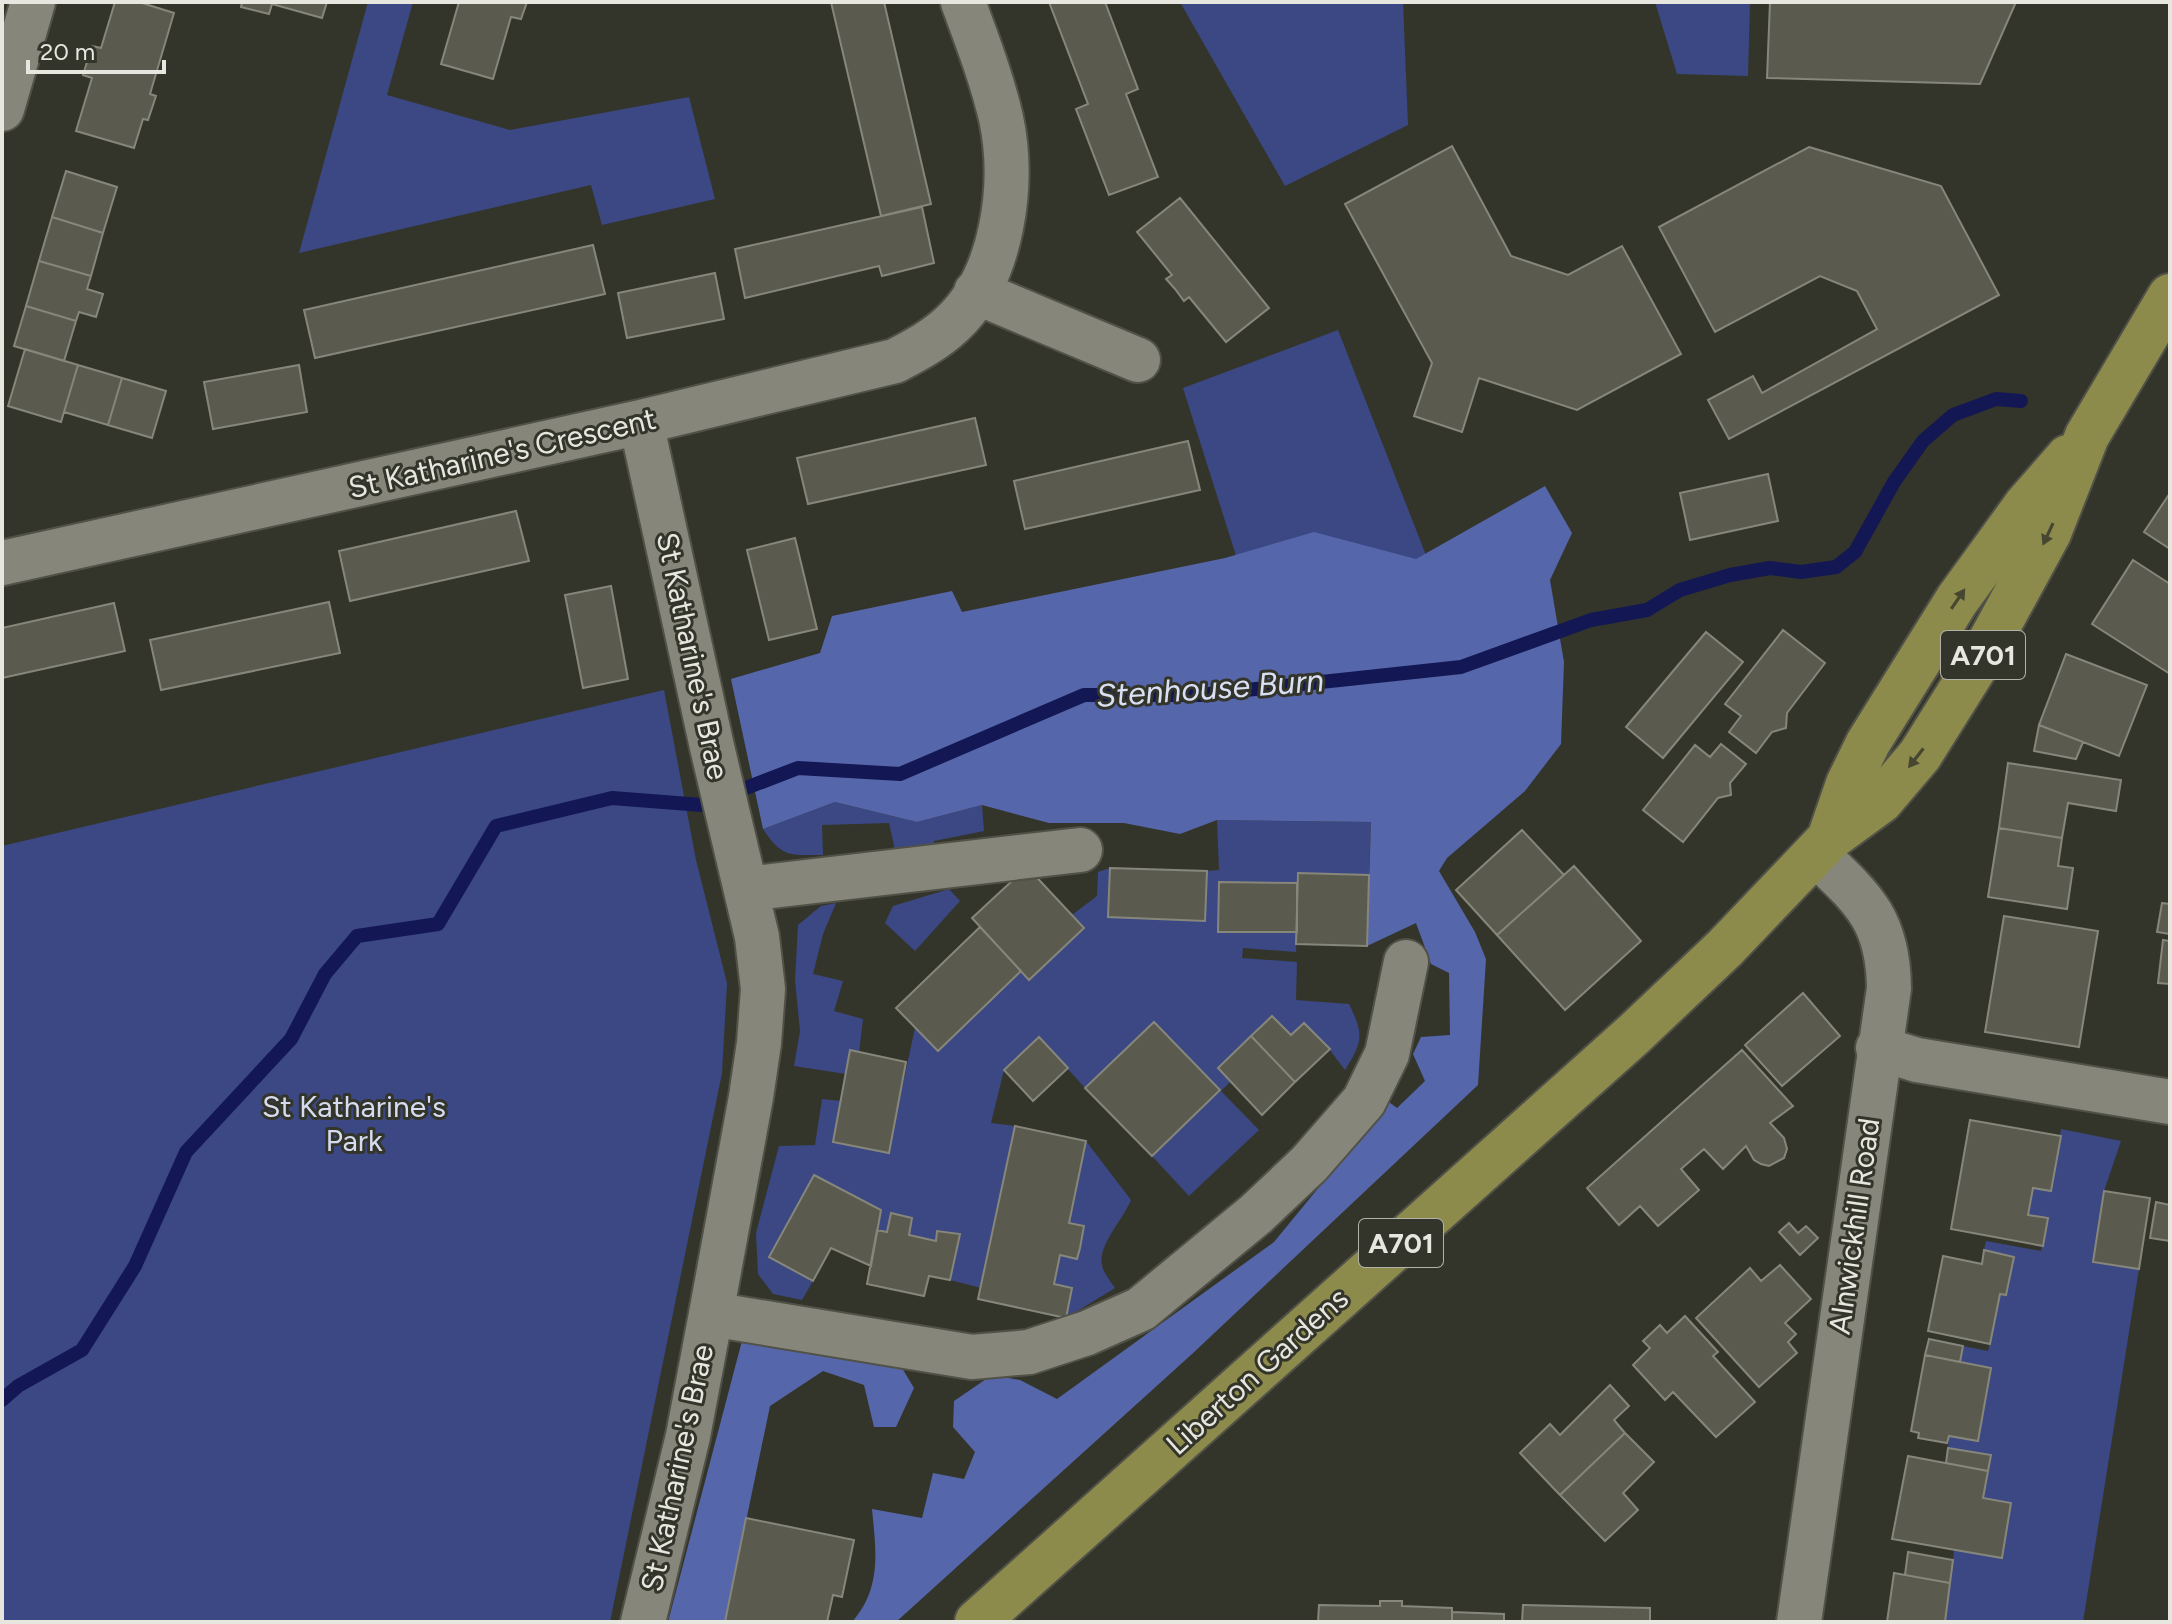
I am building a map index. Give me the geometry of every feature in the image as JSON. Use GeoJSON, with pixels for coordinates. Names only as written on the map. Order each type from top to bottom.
{"type":"FeatureCollection","features":[{"type":"Feature","properties":{"kind":"main road","name":"A701"},"geometry":{"type":"LineString","coordinates":[[1822,847],[1881,801],[1920,755],[1982,656],[2049,533],[2087,436],[2170,296]]}},
{"type":"Feature","properties":{"kind":"main road","name":"Liberton Gardens"},"geometry":{"type":"LineString","coordinates":[[977,1622],[1633,1035],[1725,948],[1822,847]]}},
{"type":"Feature","properties":{"kind":"street"},"geometry":{"type":"LineString","coordinates":[[2,109],[33,2]]}},
{"type":"Feature","properties":{"kind":"street","name":"St Katharine's Crescent"},"geometry":{"type":"LineString","coordinates":[[2,563],[641,422],[895,361],[927,345],[954,323],[976,292],[996,251],[1006,209],[1006,157],[1001,119],[963,2]]}},
{"type":"Feature","properties":{"kind":"street"},"geometry":{"type":"LineString","coordinates":[[976,292],[1109,360]]}},
{"type":"Feature","properties":{"kind":"street","name":"St Katharine's Brae"},"geometry":{"type":"LineString","coordinates":[[641,422],[757,937],[763,989],[759,1043],[688,1436],[643,1622]]}},
{"type":"Feature","properties":{"kind":"street","name":"Alnwickhill Road"},"geometry":{"type":"LineString","coordinates":[[1799,1622],[1878,1048],[1889,988],[1884,942],[1874,917],[1822,847]]}},
{"type":"Feature","properties":{"kind":"street"},"geometry":{"type":"LineString","coordinates":[[746,889],[1080,850]]}},
{"type":"Feature","properties":{"kind":"street","name":"St Katharine's Brae"},"geometry":{"type":"LineString","coordinates":[[711,1314],[972,1357],[1029,1352],[1087,1333],[1141,1309],[1256,1214],[1309,1164],[1364,1101],[1387,1054],[1406,962]]}},
{"type":"Feature","properties":{"kind":"street"},"geometry":{"type":"LineString","coordinates":[[1878,1048],[1917,1060],[2170,1102]]}},
{"type":"Feature","properties":{"kind":"green space"},"geometry":{"type":"Polygon","coordinates":[[[368,2],[413,2],[387,95],[510,130],[689,97],[715,199],[602,225],[591,185],[299,253],[368,2]]]}},
{"type":"Feature","properties":{"kind":"green space"},"geometry":{"type":"Polygon","coordinates":[[[1180,2],[1403,2],[1408,125],[1285,186],[1180,2]]]}},
{"type":"Feature","properties":{"kind":"green space"},"geometry":{"type":"Polygon","coordinates":[[[1655,2],[1750,2],[1748,76],[1677,74],[1655,2]]]}},
{"type":"Feature","properties":{"kind":"green space"},"geometry":{"type":"Polygon","coordinates":[[[1338,330],[1431,568],[1244,581],[1183,388],[1338,330]]]}},
{"type":"Feature","properties":{"kind":"green space","name":"St Katharine's Park"},"geometry":{"type":"Polygon","coordinates":[[[664,690],[696,860],[727,983],[722,1073],[610,1622],[2,1622],[2,846],[664,690]]]}},
{"type":"Feature","properties":{"kind":"green space"},"geometry":{"type":"Polygon","coordinates":[[[835,802],[917,822],[982,805],[984,831],[934,841],[933,851],[896,854],[889,823],[822,825],[823,855],[802,855],[782,850],[763,829],[835,802]]]}},
{"type":"Feature","properties":{"kind":"green space"},"geometry":{"type":"Polygon","coordinates":[[[1217,820],[1371,822],[1369,875],[1299,873],[1297,883],[1219,883],[1219,932],[1297,932],[1296,952],[1243,948],[1242,958],[1297,962],[1296,1000],[1349,1004],[1359,1038],[1345,1070],[1304,1023],[1291,1035],[1271,1016],[1218,1068],[1230,1082],[1221,1091],[1259,1130],[1189,1196],[1152,1156],[1220,1090],[1154,1022],[1085,1088],[1039,1037],[1004,1070],[991,1123],[1015,1126],[981,1288],[950,1280],[959,1234],[938,1231],[936,1241],[909,1235],[912,1218],[891,1213],[887,1232],[877,1230],[880,1210],[815,1175],[769,1257],[813,1281],[802,1300],[773,1294],[758,1274],[756,1233],[779,1146],[815,1145],[822,1099],[841,1101],[833,1142],[888,1153],[915,1028],[938,1051],[1021,971],[1029,980],[1084,928],[1072,915],[1097,896],[1098,872],[1110,868],[1109,917],[1205,921],[1207,871],[1219,870],[1217,820]]]}},
{"type":"Feature","properties":{"kind":"green space"},"geometry":{"type":"Polygon","coordinates":[[[949,889],[960,901],[915,951],[885,923],[893,906],[949,889]]]}},
{"type":"Feature","properties":{"kind":"green space"},"geometry":{"type":"Polygon","coordinates":[[[836,903],[823,934],[813,974],[843,981],[834,1011],[863,1019],[859,1053],[846,1074],[794,1066],[800,1031],[795,980],[798,925],[821,906],[836,903]]]}},
{"type":"Feature","properties":{"kind":"green space"},"geometry":{"type":"Polygon","coordinates":[[[2061,1129],[2121,1141],[2104,1191],[2093,1261],[2139,1269],[2083,1622],[1945,1622],[1954,1550],[2001,1558],[2011,1504],[1983,1498],[1991,1455],[1948,1448],[1949,1436],[1991,1368],[1960,1362],[1963,1346],[1988,1351],[2000,1294],[2006,1295],[2014,1257],[1984,1250],[1986,1241],[2041,1251],[2048,1219],[2028,1215],[2033,1188],[2051,1190],[2061,1129]]]}},
{"type":"Feature","properties":{"kind":"green space"},"geometry":{"type":"Polygon","coordinates":[[[1086,1141],[1131,1200],[1107,1240],[1102,1257],[1104,1271],[1115,1288],[1066,1318],[1072,1288],[1054,1284],[1060,1255],[1077,1259],[1084,1226],[1069,1223],[1086,1141]]]}},
{"type":"Feature","properties":{"kind":"shaded area"},"geometry":{"type":"Polygon","coordinates":[[[1545,486],[1572,533],[1550,580],[1564,662],[1561,744],[1525,791],[1447,858],[1439,871],[1475,932],[1486,959],[1478,1085],[1192,1354],[896,1622],[852,1622],[862,1609],[873,1582],[872,1509],[922,1518],[933,1473],[964,1479],[975,1452],[953,1427],[954,1401],[992,1375],[1020,1380],[1057,1399],[1274,1242],[1389,1102],[1397,1108],[1425,1081],[1413,1054],[1421,1037],[1450,1035],[1449,973],[1431,964],[1416,923],[1367,946],[1371,822],[1217,820],[1180,834],[1124,823],[1049,823],[982,805],[917,822],[835,802],[763,829],[731,679],[820,653],[832,616],[952,591],[962,612],[1225,558],[1314,532],[1416,559],[1545,486]]]}},
{"type":"Feature","properties":{"kind":"shaded area"},"geometry":{"type":"Polygon","coordinates":[[[743,1337],[902,1368],[914,1388],[896,1427],[874,1427],[864,1385],[823,1371],[770,1406],[725,1622],[668,1622],[743,1337]]]}},
{"type":"Feature","properties":{"kind":"building"},"geometry":{"type":"Polygon","coordinates":[[[115,2],[139,2],[174,13],[150,94],[156,96],[148,120],[143,119],[134,148],[76,131],[92,78],[83,75],[92,46],[101,48],[115,2]]]}},
{"type":"Feature","properties":{"kind":"building"},"geometry":{"type":"Polygon","coordinates":[[[242,2],[327,2],[322,18],[272,4],[269,14],[241,7],[242,2]]]}},
{"type":"Feature","properties":{"kind":"building"},"geometry":{"type":"Polygon","coordinates":[[[459,2],[527,2],[521,19],[511,17],[493,79],[441,64],[459,2]]]}},
{"type":"Feature","properties":{"kind":"building"},"geometry":{"type":"Polygon","coordinates":[[[831,2],[884,2],[931,204],[881,216],[831,2]]]}},
{"type":"Feature","properties":{"kind":"building"},"geometry":{"type":"Polygon","coordinates":[[[1049,2],[1105,2],[1138,89],[1126,94],[1158,177],[1109,195],[1076,109],[1088,104],[1049,2]]]}},
{"type":"Feature","properties":{"kind":"building"},"geometry":{"type":"Polygon","coordinates":[[[1770,2],[2016,2],[1980,84],[1767,78],[1770,2]]]}},
{"type":"Feature","properties":{"kind":"building"},"geometry":{"type":"Polygon","coordinates":[[[1452,146],[1511,256],[1568,275],[1622,246],[1681,354],[1577,410],[1479,378],[1462,432],[1414,416],[1432,363],[1345,204],[1452,146]]]}},
{"type":"Feature","properties":{"kind":"building"},"geometry":{"type":"Polygon","coordinates":[[[1809,147],[1941,186],[1999,295],[1729,439],[1708,400],[1753,376],[1762,393],[1877,329],[1857,291],[1820,276],[1715,332],[1659,227],[1809,147]]]}},
{"type":"Feature","properties":{"kind":"building"},"geometry":{"type":"Polygon","coordinates":[[[66,171],[117,187],[103,233],[52,217],[66,171]]]}},
{"type":"Feature","properties":{"kind":"building"},"geometry":{"type":"Polygon","coordinates":[[[1180,198],[1269,308],[1226,342],[1189,297],[1184,301],[1166,279],[1172,275],[1137,232],[1180,198]]]}},
{"type":"Feature","properties":{"kind":"building"},"geometry":{"type":"Polygon","coordinates":[[[922,207],[934,263],[882,276],[879,266],[745,298],[735,249],[922,207]]]}},
{"type":"Feature","properties":{"kind":"building"},"geometry":{"type":"Polygon","coordinates":[[[52,217],[103,233],[91,276],[39,261],[52,217]]]}},
{"type":"Feature","properties":{"kind":"building"},"geometry":{"type":"Polygon","coordinates":[[[593,245],[605,294],[315,358],[304,310],[593,245]]]}},
{"type":"Feature","properties":{"kind":"building"},"geometry":{"type":"Polygon","coordinates":[[[39,261],[91,276],[87,289],[103,294],[96,317],[79,312],[76,321],[26,306],[39,261]]]}},
{"type":"Feature","properties":{"kind":"building"},"geometry":{"type":"Polygon","coordinates":[[[715,273],[724,319],[627,338],[618,293],[715,273]]]}},
{"type":"Feature","properties":{"kind":"building"},"geometry":{"type":"Polygon","coordinates":[[[26,306],[76,321],[64,361],[14,346],[26,306]]]}},
{"type":"Feature","properties":{"kind":"building"},"geometry":{"type":"Polygon","coordinates":[[[25,349],[78,365],[61,422],[8,406],[25,349]]]}},
{"type":"Feature","properties":{"kind":"building"},"geometry":{"type":"Polygon","coordinates":[[[78,365],[122,378],[108,425],[64,412],[78,365]]]}},
{"type":"Feature","properties":{"kind":"building"},"geometry":{"type":"Polygon","coordinates":[[[299,365],[307,412],[213,429],[204,382],[299,365]]]}},
{"type":"Feature","properties":{"kind":"building"},"geometry":{"type":"Polygon","coordinates":[[[122,378],[166,391],[152,438],[108,425],[122,378]]]}},
{"type":"Feature","properties":{"kind":"building"},"geometry":{"type":"Polygon","coordinates":[[[975,418],[986,465],[808,504],[797,458],[975,418]]]}},
{"type":"Feature","properties":{"kind":"building"},"geometry":{"type":"Polygon","coordinates":[[[1188,441],[1200,490],[1025,529],[1014,481],[1188,441]]]}},
{"type":"Feature","properties":{"kind":"building"},"geometry":{"type":"Polygon","coordinates":[[[1768,474],[1778,521],[1690,540],[1680,493],[1768,474]]]}},
{"type":"Feature","properties":{"kind":"building"},"geometry":{"type":"Polygon","coordinates":[[[2170,493],[2170,549],[2144,532],[2170,493]]]}},
{"type":"Feature","properties":{"kind":"building"},"geometry":{"type":"Polygon","coordinates":[[[516,511],[529,561],[350,601],[339,551],[516,511]]]}},
{"type":"Feature","properties":{"kind":"building"},"geometry":{"type":"Polygon","coordinates":[[[795,538],[817,629],[769,640],[747,550],[795,538]]]}},
{"type":"Feature","properties":{"kind":"building"},"geometry":{"type":"Polygon","coordinates":[[[2133,560],[2170,584],[2170,674],[2092,624],[2133,560]]]}},
{"type":"Feature","properties":{"kind":"building"},"geometry":{"type":"Polygon","coordinates":[[[611,586],[628,679],[583,688],[565,595],[611,586]]]}},
{"type":"Feature","properties":{"kind":"building"},"geometry":{"type":"Polygon","coordinates":[[[329,602],[340,653],[161,690],[150,640],[329,602]]]}},
{"type":"Feature","properties":{"kind":"building"},"geometry":{"type":"Polygon","coordinates":[[[114,603],[125,651],[2,678],[2,628],[114,603]]]}},
{"type":"Feature","properties":{"kind":"building"},"geometry":{"type":"Polygon","coordinates":[[[1783,630],[1825,663],[1787,713],[1786,728],[1772,732],[1756,753],[1729,732],[1741,716],[1725,704],[1783,630]]]}},
{"type":"Feature","properties":{"kind":"building"},"geometry":{"type":"Polygon","coordinates":[[[1706,632],[1743,662],[1663,758],[1626,727],[1706,632]]]}},
{"type":"Feature","properties":{"kind":"building"},"geometry":{"type":"Polygon","coordinates":[[[2066,654],[2147,685],[2119,756],[2039,725],[2066,654]]]}},
{"type":"Feature","properties":{"kind":"building"},"geometry":{"type":"Polygon","coordinates":[[[2039,725],[2083,742],[2076,759],[2034,751],[2039,725]]]}},
{"type":"Feature","properties":{"kind":"building"},"geometry":{"type":"Polygon","coordinates":[[[1721,744],[1746,764],[1730,783],[1731,795],[1718,798],[1683,842],[1643,810],[1695,745],[1710,757],[1721,744]]]}},
{"type":"Feature","properties":{"kind":"building"},"geometry":{"type":"Polygon","coordinates":[[[2008,763],[2121,780],[2116,811],[2068,803],[2062,838],[1999,828],[2008,763]]]}},
{"type":"Feature","properties":{"kind":"building"},"geometry":{"type":"Polygon","coordinates":[[[1999,828],[2062,838],[2058,866],[2073,868],[2067,909],[1988,897],[1999,828]]]}},
{"type":"Feature","properties":{"kind":"building"},"geometry":{"type":"Polygon","coordinates":[[[1522,830],[1564,875],[1497,935],[1456,890],[1522,830]]]}},
{"type":"Feature","properties":{"kind":"building"},"geometry":{"type":"Polygon","coordinates":[[[1574,866],[1641,941],[1565,1010],[1497,935],[1574,866]]]}},
{"type":"Feature","properties":{"kind":"building"},"geometry":{"type":"Polygon","coordinates":[[[1027,867],[1084,928],[1029,980],[972,918],[1027,867]]]}},
{"type":"Feature","properties":{"kind":"building"},"geometry":{"type":"Polygon","coordinates":[[[1110,868],[1207,871],[1205,921],[1108,917],[1110,868]]]}},
{"type":"Feature","properties":{"kind":"building"},"geometry":{"type":"Polygon","coordinates":[[[1298,873],[1369,875],[1367,946],[1296,944],[1298,873]]]}},
{"type":"Feature","properties":{"kind":"building"},"geometry":{"type":"Polygon","coordinates":[[[1219,882],[1297,883],[1297,932],[1218,932],[1219,882]]]}},
{"type":"Feature","properties":{"kind":"building"},"geometry":{"type":"Polygon","coordinates":[[[2162,903],[2170,904],[2170,934],[2157,932],[2162,903]]]}},
{"type":"Feature","properties":{"kind":"building"},"geometry":{"type":"Polygon","coordinates":[[[2004,916],[2098,931],[2079,1047],[1985,1032],[2004,916]]]}},
{"type":"Feature","properties":{"kind":"building"},"geometry":{"type":"Polygon","coordinates":[[[980,927],[1021,971],[938,1051],[896,1008],[980,927]]]}},
{"type":"Feature","properties":{"kind":"building"},"geometry":{"type":"Polygon","coordinates":[[[2163,940],[2170,941],[2170,984],[2158,983],[2163,940]]]}},
{"type":"Feature","properties":{"kind":"building"},"geometry":{"type":"Polygon","coordinates":[[[1803,993],[1840,1036],[1782,1086],[1745,1045],[1803,993]]]}},
{"type":"Feature","properties":{"kind":"building"},"geometry":{"type":"Polygon","coordinates":[[[1272,1016],[1291,1035],[1304,1023],[1330,1049],[1295,1082],[1251,1036],[1272,1016]]]}},
{"type":"Feature","properties":{"kind":"building"},"geometry":{"type":"Polygon","coordinates":[[[1154,1022],[1220,1090],[1152,1156],[1085,1088],[1154,1022]]]}},
{"type":"Feature","properties":{"kind":"building"},"geometry":{"type":"Polygon","coordinates":[[[1251,1036],[1295,1082],[1262,1115],[1218,1068],[1251,1036]]]}},
{"type":"Feature","properties":{"kind":"building"},"geometry":{"type":"Polygon","coordinates":[[[1039,1037],[1068,1068],[1033,1101],[1004,1070],[1039,1037]]]}},
{"type":"Feature","properties":{"kind":"building"},"geometry":{"type":"Polygon","coordinates":[[[850,1050],[906,1062],[889,1153],[833,1142],[850,1050]]]}},
{"type":"Feature","properties":{"kind":"building"},"geometry":{"type":"Polygon","coordinates":[[[1742,1050],[1793,1106],[1770,1123],[1784,1138],[1787,1149],[1784,1158],[1769,1166],[1761,1164],[1754,1160],[1746,1146],[1723,1169],[1704,1149],[1681,1169],[1699,1190],[1658,1226],[1640,1206],[1619,1225],[1587,1188],[1742,1050]]]}},
{"type":"Feature","properties":{"kind":"building"},"geometry":{"type":"Polygon","coordinates":[[[1970,1120],[2061,1136],[2051,1191],[2033,1188],[2028,1215],[2048,1218],[2043,1246],[1951,1229],[1970,1120]]]}},
{"type":"Feature","properties":{"kind":"building"},"geometry":{"type":"Polygon","coordinates":[[[1015,1126],[1086,1141],[1069,1223],[1084,1226],[1080,1248],[1077,1259],[1060,1255],[1054,1284],[1072,1288],[1066,1318],[978,1299],[1015,1126]]]}},
{"type":"Feature","properties":{"kind":"building"},"geometry":{"type":"Polygon","coordinates":[[[814,1175],[881,1210],[871,1266],[831,1248],[813,1281],[769,1257],[814,1175]]]}},
{"type":"Feature","properties":{"kind":"building"},"geometry":{"type":"Polygon","coordinates":[[[2104,1191],[2150,1198],[2139,1269],[2093,1262],[2104,1191]]]}},
{"type":"Feature","properties":{"kind":"building"},"geometry":{"type":"Polygon","coordinates":[[[2156,1202],[2170,1205],[2170,1241],[2150,1238],[2156,1202]]]}},
{"type":"Feature","properties":{"kind":"building"},"geometry":{"type":"Polygon","coordinates":[[[891,1213],[912,1218],[909,1235],[936,1241],[937,1231],[960,1234],[950,1280],[929,1276],[924,1296],[867,1284],[877,1230],[887,1232],[891,1213]]]}},
{"type":"Feature","properties":{"kind":"building"},"geometry":{"type":"Polygon","coordinates":[[[1789,1223],[1798,1233],[1806,1226],[1818,1238],[1800,1255],[1779,1232],[1789,1223]]]}},
{"type":"Feature","properties":{"kind":"building"},"geometry":{"type":"Polygon","coordinates":[[[1984,1250],[2014,1257],[2006,1295],[2000,1294],[1990,1344],[1928,1331],[1943,1256],[1982,1264],[1984,1250]]]}},
{"type":"Feature","properties":{"kind":"building"},"geometry":{"type":"Polygon","coordinates":[[[1780,1265],[1811,1299],[1785,1323],[1796,1334],[1788,1342],[1797,1353],[1759,1387],[1696,1318],[1750,1268],[1761,1281],[1780,1265]]]}},
{"type":"Feature","properties":{"kind":"building"},"geometry":{"type":"Polygon","coordinates":[[[1685,1316],[1718,1352],[1713,1356],[1755,1402],[1716,1437],[1673,1392],[1665,1400],[1633,1365],[1650,1348],[1643,1341],[1660,1325],[1667,1333],[1685,1316]]]}},
{"type":"Feature","properties":{"kind":"building"},"geometry":{"type":"Polygon","coordinates":[[[1929,1339],[1963,1346],[1960,1362],[1925,1355],[1929,1339]]]}},
{"type":"Feature","properties":{"kind":"building"},"geometry":{"type":"Polygon","coordinates":[[[1925,1355],[1991,1368],[1978,1441],[1949,1436],[1947,1443],[1918,1438],[1919,1433],[1911,1431],[1925,1355]]]}},
{"type":"Feature","properties":{"kind":"building"},"geometry":{"type":"Polygon","coordinates":[[[1610,1385],[1629,1406],[1614,1420],[1625,1433],[1560,1495],[1520,1453],[1550,1424],[1560,1435],[1610,1385]]]}},
{"type":"Feature","properties":{"kind":"building"},"geometry":{"type":"Polygon","coordinates":[[[1625,1433],[1654,1462],[1623,1493],[1638,1510],[1605,1541],[1560,1495],[1625,1433]]]}},
{"type":"Feature","properties":{"kind":"building"},"geometry":{"type":"Polygon","coordinates":[[[1948,1448],[1991,1455],[1988,1471],[1946,1463],[1948,1448]]]}},
{"type":"Feature","properties":{"kind":"building"},"geometry":{"type":"Polygon","coordinates":[[[1908,1456],[1988,1471],[1983,1498],[2011,1503],[2002,1558],[1892,1539],[1908,1456]]]}},
{"type":"Feature","properties":{"kind":"building"},"geometry":{"type":"Polygon","coordinates":[[[746,1518],[854,1540],[842,1597],[833,1595],[827,1622],[725,1622],[746,1518]]]}},
{"type":"Feature","properties":{"kind":"building"},"geometry":{"type":"Polygon","coordinates":[[[1908,1552],[1953,1560],[1950,1583],[1905,1575],[1908,1552]]]}},
{"type":"Feature","properties":{"kind":"building"},"geometry":{"type":"Polygon","coordinates":[[[1894,1573],[1950,1583],[1945,1622],[1887,1622],[1894,1573]]]}},
{"type":"Feature","properties":{"kind":"building"},"geometry":{"type":"Polygon","coordinates":[[[1380,1601],[1402,1601],[1402,1606],[1452,1608],[1452,1622],[1318,1622],[1319,1605],[1380,1606],[1380,1601]]]}},
{"type":"Feature","properties":{"kind":"building"},"geometry":{"type":"Polygon","coordinates":[[[1523,1605],[1650,1608],[1650,1622],[1522,1622],[1523,1605]]]}},
{"type":"Feature","properties":{"kind":"building"},"geometry":{"type":"Polygon","coordinates":[[[1452,1612],[1504,1614],[1504,1622],[1452,1622],[1452,1612]]]}},
{"type":"Feature","properties":{"kind":"waterway","name":"Stenhouse Burn"},"geometry":{"type":"LineString","coordinates":[[2,1400],[18,1386],[82,1350],[135,1266],[186,1152],[291,1039],[325,974],[357,936],[438,924],[496,826],[612,798],[702,805],[798,768],[900,774],[1084,695],[1200,695],[1461,667],[1591,620],[1647,610],[1680,590],[1730,575],[1770,568],[1801,572],[1836,567],[1855,552],[1894,482],[1923,441],[1953,415],[1996,399],[2021,401]]}}]}
